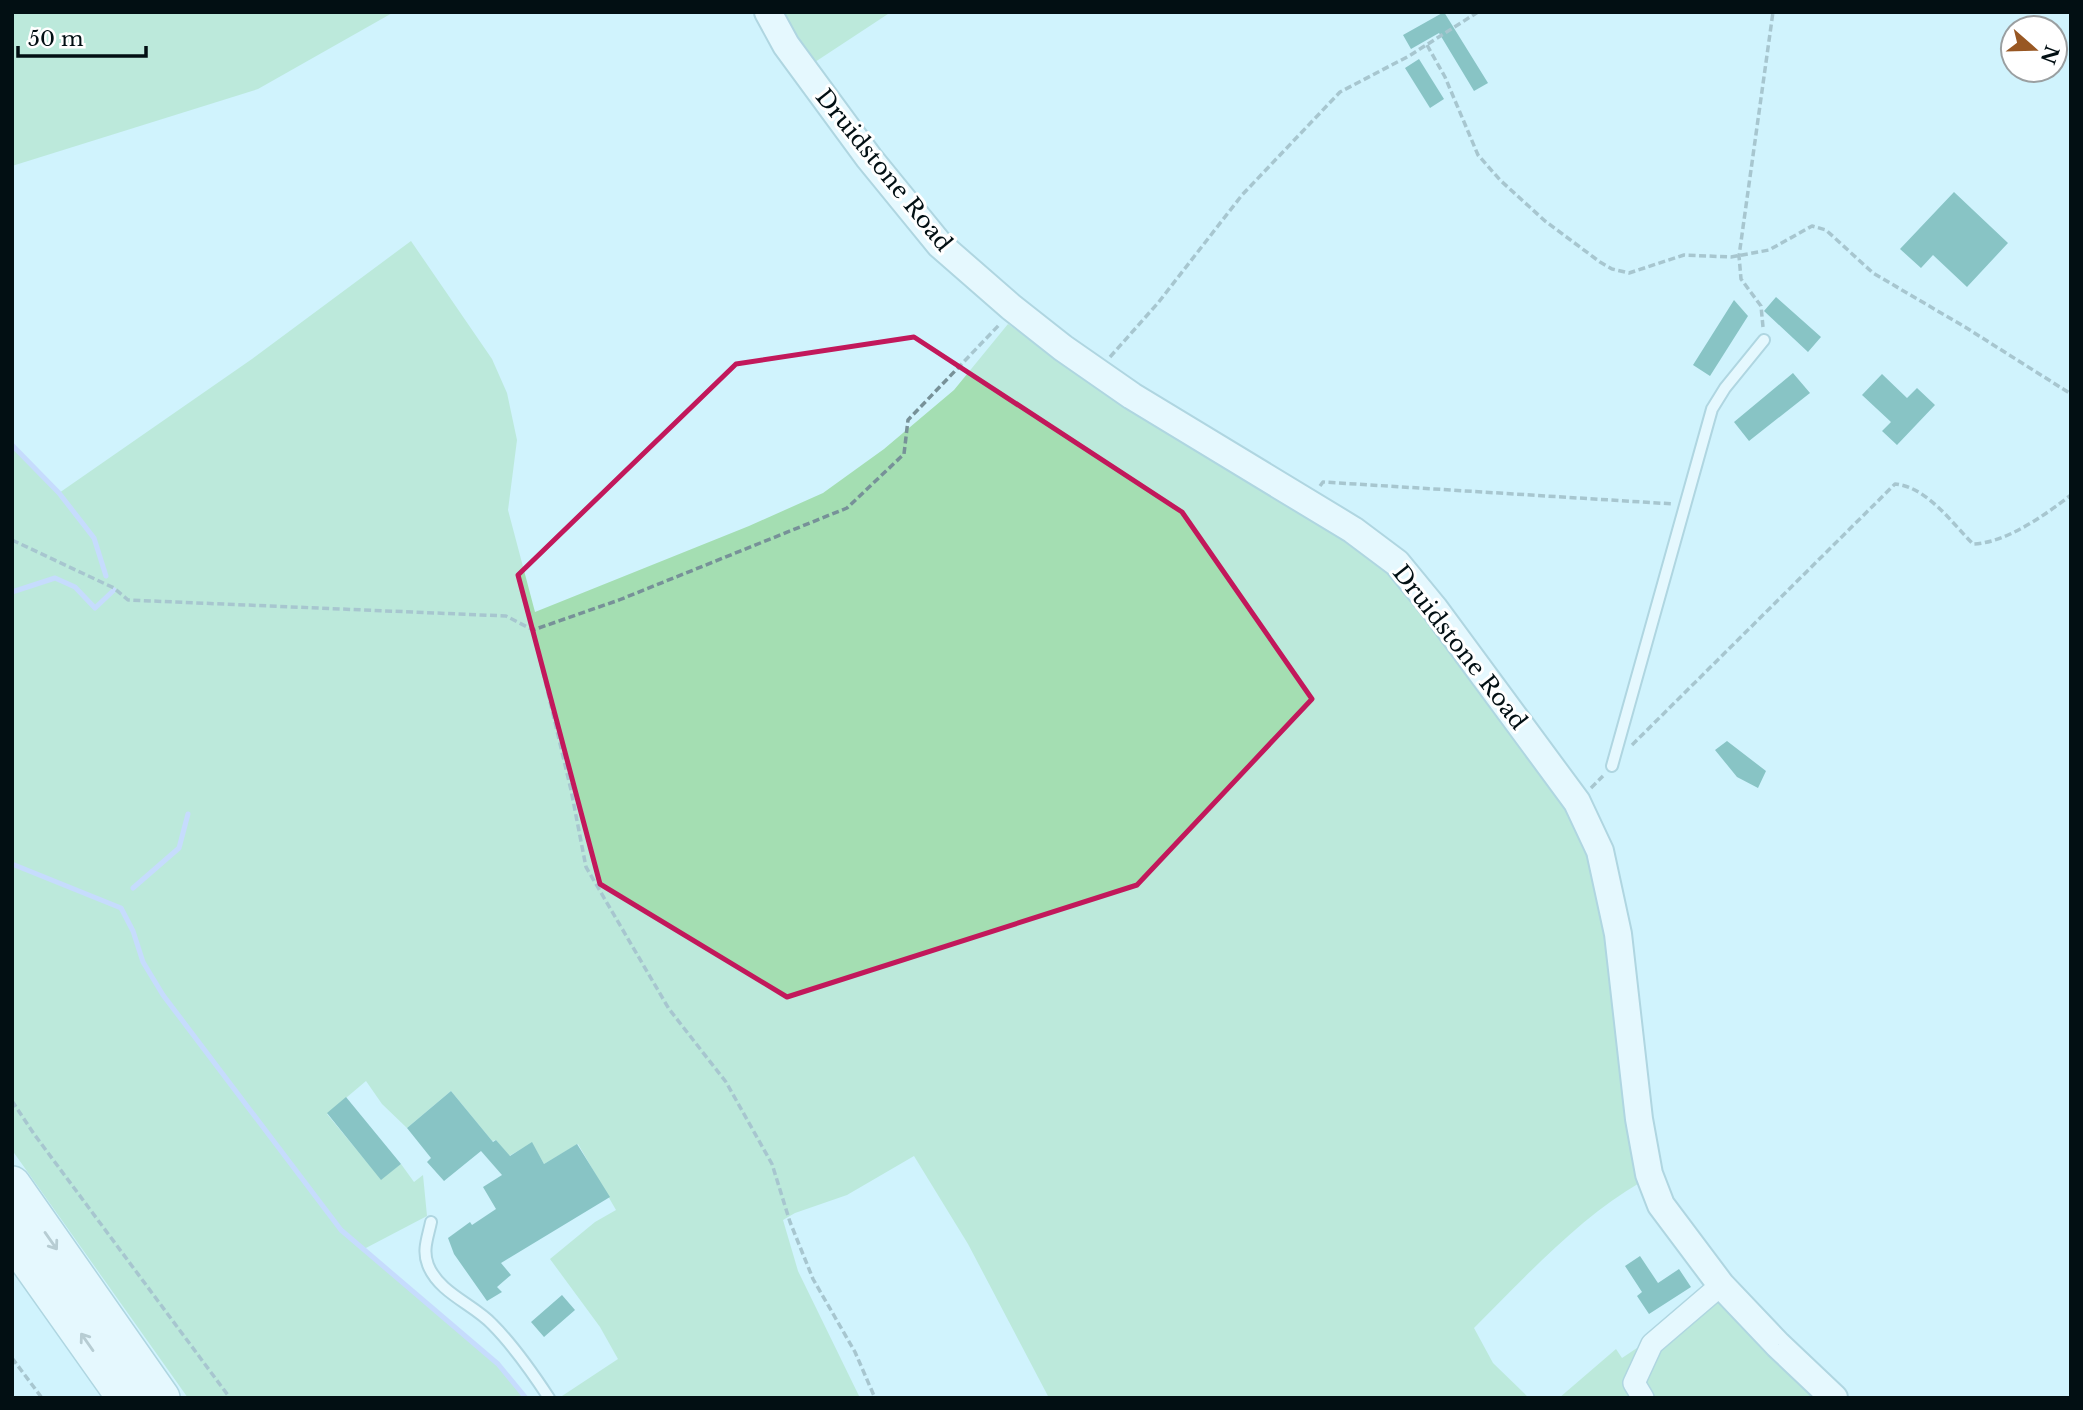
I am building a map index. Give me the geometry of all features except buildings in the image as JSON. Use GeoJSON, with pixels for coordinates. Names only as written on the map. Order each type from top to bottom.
{"type":"FeatureCollection","features":[{"type":"Feature","properties":{"kind":"highway"},"geometry":{"type":"LineString","coordinates":[[12,1185],[161,1398]]}},
{"type":"Feature","properties":{"kind":"highway"},"geometry":{"type":"LineString","coordinates":[[12,1237],[126,1398]]}},
{"type":"Feature","properties":{"kind":"street","name":"Druidstone Road"},"geometry":{"type":"LineString","coordinates":[[768,12],[786,45],[869,158],[940,245],[1011,307],[1097,371],[1304,503],[1353,530],[1397,563],[1434,608],[1577,802],[1600,851],[1618,934],[1639,1119],[1649,1174],[1661,1205],[1721,1285],[1778,1345],[1834,1398]]}},
{"type":"Feature","properties":{"kind":"street"},"geometry":{"type":"LineString","coordinates":[[1643,1398],[1634,1383],[1652,1345],[1721,1285]]}},
{"type":"Feature","properties":{"kind":"lane"},"geometry":{"type":"LineString","coordinates":[[1612,766],[1712,409],[1725,388],[1764,340]]}},
{"type":"Feature","properties":{"kind":"lane"},"geometry":{"type":"LineString","coordinates":[[431,1222],[424,1252],[429,1268],[452,1294],[490,1322],[526,1364],[549,1398]]}},
{"type":"Feature","properties":{"kind":"path"},"geometry":{"type":"LineString","coordinates":[[1097,371],[1158,303],[1242,195],[1340,92],[1427,45],[1478,12]]}},
{"type":"Feature","properties":{"kind":"path"},"geometry":{"type":"LineString","coordinates":[[1764,340],[1761,306],[1741,279],[1739,256],[1773,12]]}},
{"type":"Feature","properties":{"kind":"path"},"geometry":{"type":"LineString","coordinates":[[1427,45],[1445,78],[1478,155],[1500,180],[1545,221],[1612,269],[1629,273],[1684,255],[1739,256],[1769,250],[1812,226],[1826,230],[1873,273],[2071,394]]}},
{"type":"Feature","properties":{"kind":"path"},"geometry":{"type":"LineString","coordinates":[[12,540],[114,588],[128,600],[506,616],[533,630],[619,600],[847,508],[904,454],[908,420],[1001,323],[1011,307]]}},
{"type":"Feature","properties":{"kind":"path"},"geometry":{"type":"LineString","coordinates":[[1304,503],[1323,482],[1685,505]]}},
{"type":"Feature","properties":{"kind":"path"},"geometry":{"type":"LineString","coordinates":[[1577,802],[1778,598],[1895,484],[1910,486],[1929,500],[1973,544],[1989,544],[2010,535],[2071,495]]}},
{"type":"Feature","properties":{"kind":"path"},"geometry":{"type":"LineString","coordinates":[[533,630],[571,790],[586,867],[669,1009],[726,1082],[772,1164],[790,1222],[813,1279],[855,1352],[875,1398]]}},
{"type":"Feature","properties":{"kind":"path"},"geometry":{"type":"LineString","coordinates":[[12,1101],[230,1398]]}},
{"type":"Feature","properties":{"kind":"path"},"geometry":{"type":"LineString","coordinates":[[12,1358],[42,1398]]}},
{"type":"Feature","properties":{"kind":"highlighted area"},"geometry":{"type":"Polygon","coordinates":[[[914,337],[1182,512],[1312,699],[1137,885],[787,997],[600,884],[518,575],[736,364],[914,337]]]}},
{"type":"Feature","properties":{"kind":"green space"},"geometry":{"type":"Polygon","coordinates":[[[12,12],[394,12],[258,89],[12,166],[12,12]]]}},
{"type":"Feature","properties":{"kind":"green space"},"geometry":{"type":"Polygon","coordinates":[[[776,12],[891,12],[815,62],[793,44],[776,12]]]}},
{"type":"Feature","properties":{"kind":"green space"},"geometry":{"type":"Polygon","coordinates":[[[411,241],[492,359],[507,393],[517,440],[508,510],[535,612],[749,526],[823,493],[884,449],[954,390],[1008,324],[1082,376],[1390,569],[1558,795],[1596,874],[1641,1182],[1618,1196],[1575,1230],[1474,1328],[1493,1363],[1529,1398],[1049,1398],[968,1244],[914,1156],[847,1195],[795,1213],[783,1220],[798,1271],[860,1398],[559,1398],[618,1359],[600,1327],[550,1259],[595,1222],[616,1210],[578,1144],[544,1164],[532,1143],[509,1156],[496,1140],[492,1141],[451,1091],[407,1128],[382,1104],[366,1081],[327,1114],[381,1179],[401,1164],[414,1182],[423,1175],[427,1216],[364,1249],[498,1364],[526,1398],[188,1398],[12,1150],[12,445],[59,493],[252,359],[411,241]]]}},
{"type":"Feature","properties":{"kind":"green space"},"geometry":{"type":"Polygon","coordinates":[[[1718,1299],[1818,1398],[1559,1398],[1616,1349],[1622,1358],[1637,1348],[1659,1350],[1718,1299]]]}},
{"type":"Feature","properties":{"kind":"waterway"},"geometry":{"type":"LineString","coordinates":[[12,445],[59,493],[94,538],[106,576]]}},
{"type":"Feature","properties":{"kind":"waterway"},"geometry":{"type":"LineString","coordinates":[[12,592],[55,578],[75,587],[95,608],[114,590]]}},
{"type":"Feature","properties":{"kind":"waterway"},"geometry":{"type":"LineString","coordinates":[[133,888],[179,848],[188,814]]}},
{"type":"Feature","properties":{"kind":"waterway"},"geometry":{"type":"LineString","coordinates":[[12,864],[121,908],[133,931],[143,962],[163,995],[341,1230],[498,1364],[526,1398]]}}]}
